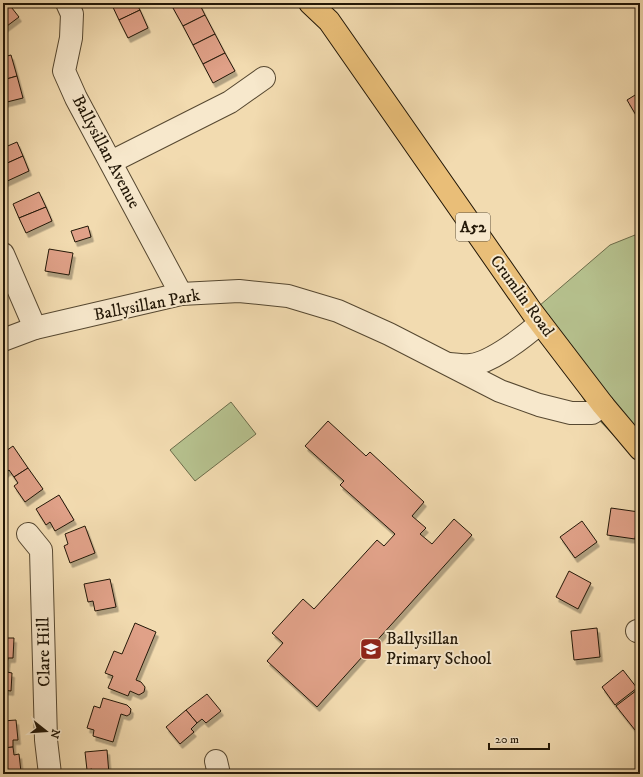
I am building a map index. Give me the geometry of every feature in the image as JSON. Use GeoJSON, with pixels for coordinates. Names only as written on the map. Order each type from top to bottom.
{"type":"FeatureCollection","features":[{"type":"Feature","properties":{"kind":"main road","name":"Crumlin Road"},"geometry":{"type":"LineString","coordinates":[[310,3],[329,21],[540,323],[603,405],[640,449]]}},
{"type":"Feature","properties":{"kind":"street","name":"Ballysillan Avenue"},"geometry":{"type":"LineString","coordinates":[[67,3],[72,14],[71,38],[64,71],[76,98],[181,294]]}},
{"type":"Feature","properties":{"kind":"street"},"geometry":{"type":"LineString","coordinates":[[110,162],[230,102],[264,78]]}},
{"type":"Feature","properties":{"kind":"street"},"geometry":{"type":"LineString","coordinates":[[3,254],[35,328]]}},
{"type":"Feature","properties":{"kind":"street","name":"Ballysillan Park"},"geometry":{"type":"LineString","coordinates":[[3,340],[35,328],[181,294],[239,291],[288,296],[338,312],[389,334],[500,391],[539,405],[571,413],[592,414],[603,405]]}},
{"type":"Feature","properties":{"kind":"street","name":"Ballysillan Park"},"geometry":{"type":"LineString","coordinates":[[447,364],[471,365],[486,360],[518,341],[540,323]]}},
{"type":"Feature","properties":{"kind":"street","name":"Clare Hill"},"geometry":{"type":"LineString","coordinates":[[28,534],[41,550],[46,740],[50,774]]}},
{"type":"Feature","properties":{"kind":"green space"},"geometry":{"type":"Polygon","coordinates":[[[640,233],[640,462],[592,413],[532,312],[610,245],[640,233]]]}},
{"type":"Feature","properties":{"kind":"green space"},"geometry":{"type":"Polygon","coordinates":[[[231,402],[256,434],[195,481],[170,450],[231,402]]]}},
{"type":"Feature","properties":{"kind":"building"},"geometry":{"type":"Polygon","coordinates":[[[3,3],[8,3],[19,17],[3,29],[3,3]]]}},
{"type":"Feature","properties":{"kind":"building"},"geometry":{"type":"Polygon","coordinates":[[[111,3],[136,3],[140,10],[119,20],[111,3]]]}},
{"type":"Feature","properties":{"kind":"building"},"geometry":{"type":"Polygon","coordinates":[[[171,3],[182,3],[173,8],[171,3]]]}},
{"type":"Feature","properties":{"kind":"building"},"geometry":{"type":"Polygon","coordinates":[[[182,3],[199,3],[205,15],[183,26],[173,8],[182,3]]]}},
{"type":"Feature","properties":{"kind":"building"},"geometry":{"type":"Polygon","coordinates":[[[140,10],[148,28],[128,38],[119,20],[140,10]]]}},
{"type":"Feature","properties":{"kind":"building"},"geometry":{"type":"Polygon","coordinates":[[[205,15],[215,34],[193,45],[183,26],[205,15]]]}},
{"type":"Feature","properties":{"kind":"building"},"geometry":{"type":"Polygon","coordinates":[[[215,34],[225,53],[203,64],[193,45],[215,34]]]}},
{"type":"Feature","properties":{"kind":"building"},"geometry":{"type":"Polygon","coordinates":[[[225,53],[235,71],[213,83],[203,64],[225,53]]]}},
{"type":"Feature","properties":{"kind":"building"},"geometry":{"type":"Polygon","coordinates":[[[11,55],[17,76],[3,80],[3,57],[11,55]]]}},
{"type":"Feature","properties":{"kind":"building"},"geometry":{"type":"Polygon","coordinates":[[[17,76],[23,98],[3,103],[3,80],[17,76]]]}},
{"type":"Feature","properties":{"kind":"building"},"geometry":{"type":"Polygon","coordinates":[[[640,92],[640,122],[627,100],[640,92]]]}},
{"type":"Feature","properties":{"kind":"building"},"geometry":{"type":"Polygon","coordinates":[[[17,142],[23,156],[3,165],[3,148],[17,142]]]}},
{"type":"Feature","properties":{"kind":"building"},"geometry":{"type":"Polygon","coordinates":[[[23,156],[29,171],[3,183],[3,165],[23,156]]]}},
{"type":"Feature","properties":{"kind":"building"},"geometry":{"type":"Polygon","coordinates":[[[39,192],[46,207],[19,218],[13,204],[39,192]]]}},
{"type":"Feature","properties":{"kind":"building"},"geometry":{"type":"Polygon","coordinates":[[[46,207],[52,221],[26,233],[19,218],[46,207]]]}},
{"type":"Feature","properties":{"kind":"building"},"geometry":{"type":"Polygon","coordinates":[[[88,226],[91,237],[75,242],[71,231],[88,226]]]}},
{"type":"Feature","properties":{"kind":"building"},"geometry":{"type":"Polygon","coordinates":[[[49,249],[73,253],[69,275],[45,271],[49,249]]]}},
{"type":"Feature","properties":{"kind":"building"},"geometry":{"type":"Polygon","coordinates":[[[328,421],[366,456],[370,452],[424,502],[412,516],[426,528],[420,534],[432,544],[454,519],[472,535],[317,707],[267,661],[283,643],[272,633],[303,599],[314,609],[377,540],[384,546],[395,534],[340,485],[344,481],[305,446],[328,421]]]}},
{"type":"Feature","properties":{"kind":"building"},"geometry":{"type":"Polygon","coordinates":[[[13,446],[28,468],[14,477],[9,470],[5,473],[3,470],[3,453],[13,446]]]}},
{"type":"Feature","properties":{"kind":"building"},"geometry":{"type":"Polygon","coordinates":[[[28,468],[43,489],[25,502],[14,486],[18,483],[14,477],[28,468]]]}},
{"type":"Feature","properties":{"kind":"building"},"geometry":{"type":"Polygon","coordinates":[[[59,495],[74,520],[55,531],[50,522],[46,525],[36,509],[59,495]]]}},
{"type":"Feature","properties":{"kind":"building"},"geometry":{"type":"Polygon","coordinates":[[[611,508],[639,512],[635,539],[607,535],[611,508]]]}},
{"type":"Feature","properties":{"kind":"building"},"geometry":{"type":"Polygon","coordinates":[[[582,521],[597,542],[575,558],[560,537],[582,521]]]}},
{"type":"Feature","properties":{"kind":"building"},"geometry":{"type":"Polygon","coordinates":[[[85,526],[95,553],[70,563],[64,546],[68,544],[65,534],[85,526]]]}},
{"type":"Feature","properties":{"kind":"building"},"geometry":{"type":"Polygon","coordinates":[[[569,571],[591,583],[578,609],[556,597],[569,571]]]}},
{"type":"Feature","properties":{"kind":"building"},"geometry":{"type":"Polygon","coordinates":[[[110,579],[116,607],[95,611],[93,601],[88,602],[84,584],[110,579]]]}},
{"type":"Feature","properties":{"kind":"building"},"geometry":{"type":"Polygon","coordinates":[[[135,623],[156,632],[136,680],[141,682],[145,687],[144,692],[139,695],[130,691],[128,696],[108,688],[113,676],[105,673],[114,651],[122,654],[135,623]]]}},
{"type":"Feature","properties":{"kind":"building"},"geometry":{"type":"Polygon","coordinates":[[[597,628],[600,657],[574,660],[571,631],[597,628]]]}},
{"type":"Feature","properties":{"kind":"building"},"geometry":{"type":"Polygon","coordinates":[[[3,638],[14,638],[13,658],[8,658],[7,664],[3,664],[3,638]]]}},
{"type":"Feature","properties":{"kind":"building"},"geometry":{"type":"Polygon","coordinates":[[[3,664],[7,664],[7,672],[12,673],[11,691],[3,690],[3,664]]]}},
{"type":"Feature","properties":{"kind":"building"},"geometry":{"type":"Polygon","coordinates":[[[623,670],[637,688],[615,705],[602,687],[623,670]]]}},
{"type":"Feature","properties":{"kind":"building"},"geometry":{"type":"Polygon","coordinates":[[[637,690],[640,693],[640,726],[635,730],[616,706],[637,690]]]}},
{"type":"Feature","properties":{"kind":"building"},"geometry":{"type":"Polygon","coordinates":[[[207,694],[221,711],[206,723],[202,719],[197,723],[186,710],[207,694]]]}},
{"type":"Feature","properties":{"kind":"building"},"geometry":{"type":"Polygon","coordinates":[[[103,698],[127,705],[131,709],[130,714],[127,716],[121,714],[113,742],[93,736],[94,730],[87,728],[94,706],[100,708],[103,698]]]}},
{"type":"Feature","properties":{"kind":"building"},"geometry":{"type":"Polygon","coordinates":[[[186,710],[197,723],[191,729],[194,732],[180,744],[166,727],[186,710]]]}},
{"type":"Feature","properties":{"kind":"building"},"geometry":{"type":"Polygon","coordinates":[[[16,720],[18,740],[13,740],[13,747],[3,748],[3,721],[16,720]]]}},
{"type":"Feature","properties":{"kind":"building"},"geometry":{"type":"Polygon","coordinates":[[[13,747],[14,755],[19,754],[21,772],[3,774],[3,748],[13,747]]]}},
{"type":"Feature","properties":{"kind":"building"},"geometry":{"type":"Polygon","coordinates":[[[107,750],[109,774],[92,774],[92,769],[87,770],[85,752],[107,750]]]}},
{"type":"Feature","properties":{"kind":"place","name":"Ballysillan Primary School"},"geometry":{"type":"Point","coordinates":[371,649]}}]}
